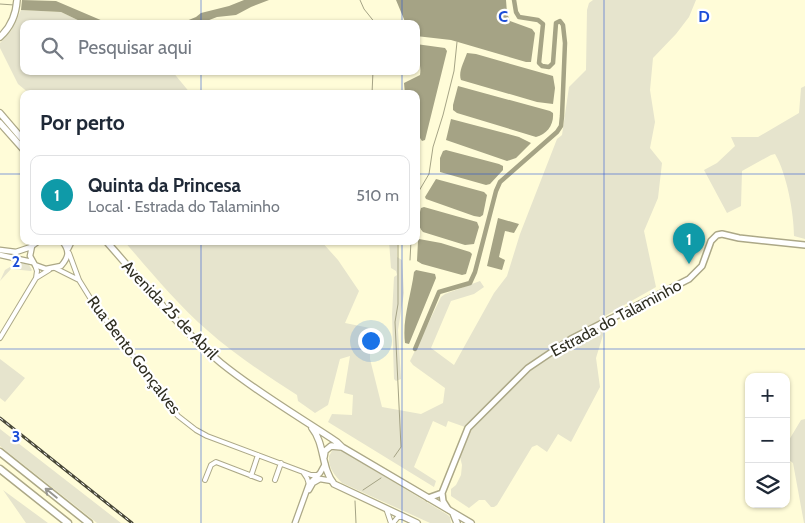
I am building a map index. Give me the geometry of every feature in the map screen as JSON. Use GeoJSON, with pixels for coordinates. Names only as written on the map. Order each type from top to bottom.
{"type":"FeatureCollection","features":[{"type":"Feature","properties":{"kind":"highway"},"geometry":{"type":"LineString","coordinates":[[0,452],[89,523]]}},
{"type":"Feature","properties":{"kind":"highway"},"geometry":{"type":"LineString","coordinates":[[0,469],[68,523]]}},
{"type":"Feature","properties":{"kind":"main road"},"geometry":{"type":"LineString","coordinates":[[0,37],[10,25],[16,11],[17,0]]}},
{"type":"Feature","properties":{"kind":"main road"},"geometry":{"type":"LineString","coordinates":[[0,113],[20,136]]}},
{"type":"Feature","properties":{"kind":"main road"},"geometry":{"type":"LineString","coordinates":[[0,123],[20,146]]}},
{"type":"Feature","properties":{"kind":"main road","name":"Estrada do Talaminho"},"geometry":{"type":"LineString","coordinates":[[442,493],[468,428],[528,368],[571,338],[689,279],[702,266],[711,241],[715,236],[722,234],[739,238],[805,245]]}},
{"type":"Feature","properties":{"kind":"main road","name":"Avenida 25 de Abril"},"geometry":{"type":"LineString","coordinates":[[110,245],[169,312],[203,346],[253,388],[342,447],[471,523]]}},
{"type":"Feature","properties":{"kind":"main road"},"geometry":{"type":"LineString","coordinates":[[311,427],[317,434],[332,481],[343,489],[417,523]]}},
{"type":"Feature","properties":{"kind":"main road"},"geometry":{"type":"LineString","coordinates":[[324,460],[325,451],[331,446],[342,447]]}},
{"type":"Feature","properties":{"kind":"main road"},"geometry":{"type":"LineString","coordinates":[[428,498],[442,493],[443,501],[457,523]]}},
{"type":"Feature","properties":{"kind":"street"},"geometry":{"type":"LineString","coordinates":[[64,245],[68,251]]}},
{"type":"Feature","properties":{"kind":"street"},"geometry":{"type":"LineString","coordinates":[[0,338],[36,278],[41,273],[61,266],[65,261],[70,245]]}},
{"type":"Feature","properties":{"kind":"street"},"geometry":{"type":"LineString","coordinates":[[0,250],[22,251],[32,246]]}},
{"type":"Feature","properties":{"kind":"street"},"geometry":{"type":"LineString","coordinates":[[32,246],[30,254],[36,271],[36,278]]}},
{"type":"Feature","properties":{"kind":"street","name":"Rua Bento Gonçalves"},"geometry":{"type":"LineString","coordinates":[[68,251],[79,280],[119,340],[178,416],[196,430],[208,436],[311,475],[318,475]]}},
{"type":"Feature","properties":{"kind":"street"},"geometry":{"type":"LineString","coordinates":[[0,255],[46,269],[53,269]]}},
{"type":"Feature","properties":{"kind":"street","name":"Rua Bento Gonçalves"},"geometry":{"type":"LineString","coordinates":[[53,269],[79,280]]}},
{"type":"Feature","properties":{"kind":"street"},"geometry":{"type":"LineString","coordinates":[[251,476],[258,455]]}},
{"type":"Feature","properties":{"kind":"street"},"geometry":{"type":"LineString","coordinates":[[306,496],[309,484],[318,475],[324,460]]}},
{"type":"Feature","properties":{"kind":"street"},"geometry":{"type":"LineString","coordinates":[[205,480],[210,465],[213,462],[260,479]]}},
{"type":"Feature","properties":{"kind":"street"},"geometry":{"type":"LineString","coordinates":[[275,480],[281,464]]}},
{"type":"Feature","properties":{"kind":"street"},"geometry":{"type":"LineString","coordinates":[[303,472],[309,484]]}},
{"type":"Feature","properties":{"kind":"street"},"geometry":{"type":"LineString","coordinates":[[295,523],[313,483],[320,479],[332,481]]}},
{"type":"Feature","properties":{"kind":"street"},"geometry":{"type":"LineString","coordinates":[[386,509],[392,523],[398,517],[404,517]]}},
{"type":"Feature","properties":{"kind":"shaded area"},"geometry":{"type":"Polygon","coordinates":[[[22,0],[56,1],[101,20],[78,20],[61,12],[21,10],[22,0]]]}},
{"type":"Feature","properties":{"kind":"shaded area"},"geometry":{"type":"Polygon","coordinates":[[[244,0],[269,0],[236,15],[217,17],[209,20],[189,20],[201,13],[244,0]]]}},
{"type":"Feature","properties":{"kind":"shaded area"},"geometry":{"type":"Polygon","coordinates":[[[396,0],[506,0],[510,21],[532,29],[535,33],[531,62],[451,40],[420,36],[420,20],[404,20],[396,0]]]}},
{"type":"Feature","properties":{"kind":"shaded area"},"geometry":{"type":"Polygon","coordinates":[[[593,0],[696,0],[689,17],[653,58],[650,90],[655,122],[650,148],[662,163],[658,198],[644,231],[656,287],[605,316],[603,335],[596,358],[600,387],[571,442],[558,434],[547,452],[537,445],[532,447],[494,507],[491,507],[485,500],[479,500],[469,508],[451,496],[451,489],[456,485],[461,475],[462,465],[460,457],[470,431],[465,427],[448,421],[446,427],[433,421],[414,467],[436,481],[434,487],[328,422],[332,414],[352,415],[353,395],[344,393],[350,356],[340,359],[328,405],[315,413],[298,401],[297,395],[262,372],[207,330],[174,298],[128,245],[325,245],[338,260],[359,291],[345,323],[370,328],[370,359],[382,407],[421,414],[443,403],[445,388],[410,361],[441,297],[480,281],[484,287],[474,294],[451,301],[431,348],[454,365],[494,293],[507,276],[520,234],[557,139],[562,135],[569,87],[586,70],[587,10],[589,3],[593,0]]]}},
{"type":"Feature","properties":{"kind":"shaded area"},"geometry":{"type":"Polygon","coordinates":[[[21,10],[61,12],[78,20],[20,20],[20,75],[175,75],[188,90],[25,90],[18,84],[0,48],[0,43],[11,31],[21,10]]]}},
{"type":"Feature","properties":{"kind":"shaded area"},"geometry":{"type":"Polygon","coordinates":[[[420,45],[445,48],[447,51],[425,140],[422,141],[420,138],[420,90],[405,90],[404,83],[420,75],[420,45]]]}},
{"type":"Feature","properties":{"kind":"shaded area"},"geometry":{"type":"Polygon","coordinates":[[[467,53],[553,76],[555,88],[553,104],[537,102],[461,80],[461,70],[467,53]]]}},
{"type":"Feature","properties":{"kind":"shaded area"},"geometry":{"type":"Polygon","coordinates":[[[458,86],[550,111],[553,113],[551,125],[540,136],[536,137],[457,113],[453,110],[453,105],[458,86]]]}},
{"type":"Feature","properties":{"kind":"shaded area"},"geometry":{"type":"Polygon","coordinates":[[[805,86],[805,239],[794,236],[789,194],[783,172],[775,154],[742,171],[741,206],[727,213],[704,170],[717,163],[735,146],[731,137],[758,137],[799,113],[801,88],[805,86]]]}},
{"type":"Feature","properties":{"kind":"shaded area"},"geometry":{"type":"Polygon","coordinates":[[[451,119],[519,137],[531,143],[516,158],[507,161],[446,140],[451,119]]]}},
{"type":"Feature","properties":{"kind":"shaded area"},"geometry":{"type":"Polygon","coordinates":[[[446,150],[499,164],[503,166],[503,170],[490,184],[486,185],[440,172],[440,158],[443,151],[446,150]]]}},
{"type":"Feature","properties":{"kind":"shaded area"},"geometry":{"type":"Polygon","coordinates":[[[436,179],[484,192],[487,195],[483,215],[480,217],[474,216],[426,199],[425,197],[436,179]]]}},
{"type":"Feature","properties":{"kind":"shaded area"},"geometry":{"type":"Polygon","coordinates":[[[424,207],[477,222],[479,227],[474,244],[465,245],[423,232],[420,227],[421,208],[424,207]]]}},
{"type":"Feature","properties":{"kind":"shaded area"},"geometry":{"type":"Polygon","coordinates":[[[498,218],[519,224],[514,233],[505,231],[499,257],[505,260],[502,270],[487,266],[498,218]]]}},
{"type":"Feature","properties":{"kind":"shaded area"},"geometry":{"type":"Polygon","coordinates":[[[420,239],[441,243],[472,254],[466,274],[462,275],[417,261],[420,239]]]}},
{"type":"Feature","properties":{"kind":"shaded area"},"geometry":{"type":"Polygon","coordinates":[[[389,245],[397,245],[397,257],[402,260],[404,293],[398,330],[401,379],[396,381],[394,379],[392,315],[394,277],[397,275],[396,271],[391,268],[389,245]]]}},
{"type":"Feature","properties":{"kind":"shaded area"},"geometry":{"type":"Polygon","coordinates":[[[18,262],[29,265],[32,270],[11,269],[0,281],[5,270],[18,262]]]}},
{"type":"Feature","properties":{"kind":"shaded area"},"geometry":{"type":"Polygon","coordinates":[[[416,270],[435,274],[436,278],[409,344],[405,343],[404,334],[407,308],[416,270]]]}},
{"type":"Feature","properties":{"kind":"shaded area"},"geometry":{"type":"Polygon","coordinates":[[[0,359],[25,378],[5,402],[0,398],[0,359]]]}},
{"type":"Feature","properties":{"kind":"shaded area"},"geometry":{"type":"Polygon","coordinates":[[[805,419],[805,523],[793,463],[790,461],[790,438],[801,420],[805,419]]]}},
{"type":"Feature","properties":{"kind":"shaded area"},"geometry":{"type":"Polygon","coordinates":[[[0,429],[121,523],[97,523],[0,446],[0,429]]]}},
{"type":"Feature","properties":{"kind":"shaded area"},"geometry":{"type":"Polygon","coordinates":[[[333,449],[339,449],[448,515],[451,523],[430,523],[342,483],[334,474],[329,464],[329,456],[333,449]]]}},
{"type":"Feature","properties":{"kind":"shaded area"},"geometry":{"type":"Polygon","coordinates":[[[3,490],[48,523],[26,523],[3,490]]]}},
{"type":"Feature","properties":{"kind":"waterway"},"geometry":{"type":"LineString","coordinates":[[360,0],[373,20]]}},
{"type":"Feature","properties":{"kind":"waterway"},"geometry":{"type":"LineString","coordinates":[[415,349],[439,292],[470,283],[475,272],[500,182],[557,132],[561,126],[565,43],[563,25],[560,21],[556,23],[553,63],[549,67],[542,66],[539,63],[543,24],[538,20],[519,17],[514,0]]}},
{"type":"Feature","properties":{"kind":"waterway"},"geometry":{"type":"LineString","coordinates":[[0,4],[14,5]]}},
{"type":"Feature","properties":{"kind":"waterway"},"geometry":{"type":"LineString","coordinates":[[420,189],[429,174],[433,147],[454,71],[457,42]]}},
{"type":"Feature","properties":{"kind":"waterway"},"geometry":{"type":"LineString","coordinates":[[372,90],[373,75]]}},
{"type":"Feature","properties":{"kind":"waterway"},"geometry":{"type":"LineString","coordinates":[[394,457],[401,447],[395,322],[398,304],[398,245]]}},
{"type":"Feature","properties":{"kind":"waterway"},"geometry":{"type":"LineString","coordinates":[[410,260],[411,245]]}},
{"type":"Feature","properties":{"kind":"waterway"},"geometry":{"type":"LineString","coordinates":[[363,490],[381,478]]}},
{"type":"Feature","properties":{"kind":"waterway"},"geometry":{"type":"LineString","coordinates":[[355,501],[356,523]]}},
{"type":"Feature","properties":{"kind":"railway"},"geometry":{"type":"LineString","coordinates":[[0,418],[132,523]]}},
{"type":"Feature","properties":{"kind":"place","name":"Quinta da Princesa"},"geometry":{"type":"Point","coordinates":[689,264]}}]}
